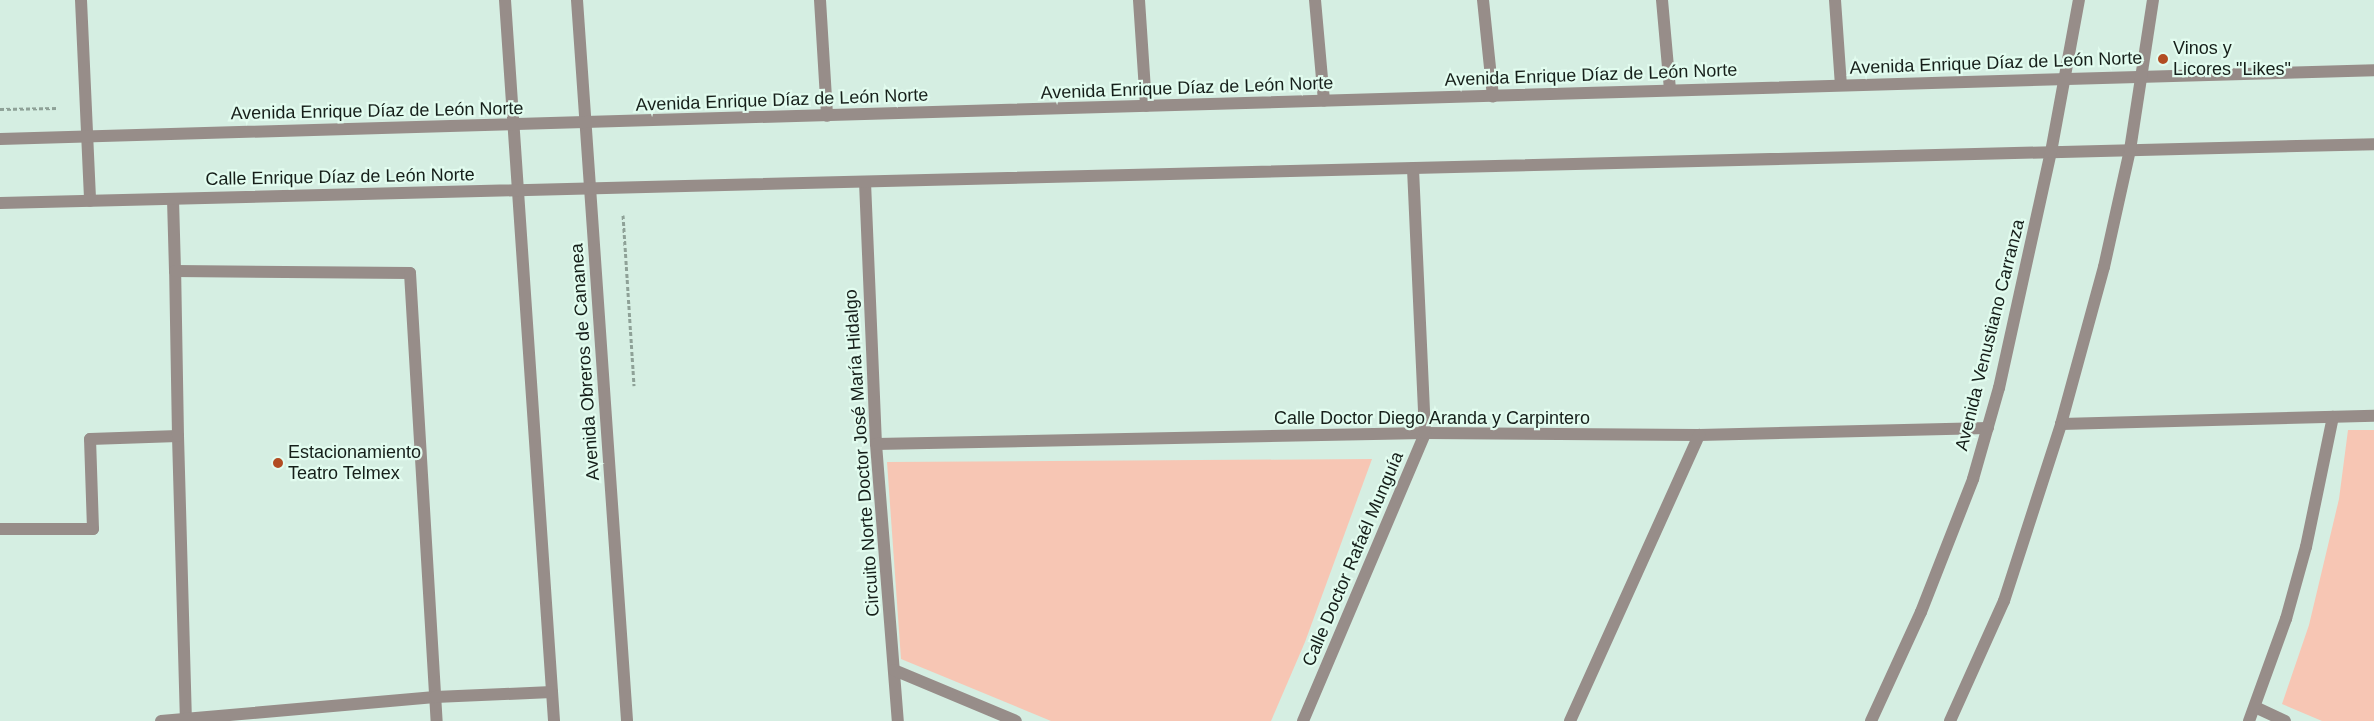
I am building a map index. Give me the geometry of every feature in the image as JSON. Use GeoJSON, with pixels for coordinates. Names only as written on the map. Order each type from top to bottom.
{"type":"FeatureCollection","features":[{"type":"Feature","properties":{"kind":"street"},"geometry":{"type":"LineString","coordinates":[[0,203],[90,201],[89,136],[81,0]]}},
{"type":"Feature","properties":{"kind":"street"},"geometry":{"type":"LineString","coordinates":[[505,0],[554,721]]}},
{"type":"Feature","properties":{"kind":"street","name":"Avenida Obreros de Cananea"},"geometry":{"type":"LineString","coordinates":[[577,0],[627,721]]}},
{"type":"Feature","properties":{"kind":"street"},"geometry":{"type":"LineString","coordinates":[[820,0],[827,116]]}},
{"type":"Feature","properties":{"kind":"street"},"geometry":{"type":"LineString","coordinates":[[1139,0],[1146,106]]}},
{"type":"Feature","properties":{"kind":"street"},"geometry":{"type":"LineString","coordinates":[[1316,0],[1324,101]]}},
{"type":"Feature","properties":{"kind":"street"},"geometry":{"type":"LineString","coordinates":[[1483,0],[1493,96]]}},
{"type":"Feature","properties":{"kind":"street"},"geometry":{"type":"LineString","coordinates":[[1662,0],[1670,90]]}},
{"type":"Feature","properties":{"kind":"street"},"geometry":{"type":"LineString","coordinates":[[1835,0],[1841,85]]}},
{"type":"Feature","properties":{"kind":"street","name":"Avenida Venustiano Carranza"},"geometry":{"type":"LineString","coordinates":[[1871,721],[1920,612],[1973,479],[2000,388],[2051,152],[2079,0]]}},
{"type":"Feature","properties":{"kind":"street"},"geometry":{"type":"LineString","coordinates":[[1950,721],[2004,601],[2061,424],[2104,267],[2130,150],[2144,76],[2153,0]]}},
{"type":"Feature","properties":{"kind":"street","name":"Avenida Enrique Díaz de León Norte"},"geometry":{"type":"LineString","coordinates":[[0,139],[2374,70]]}},
{"type":"Feature","properties":{"kind":"street"},"geometry":{"type":"LineString","coordinates":[[591,188],[2374,144]]}},
{"type":"Feature","properties":{"kind":"street","name":"Calle Doctor Rafaél Munguía"},"geometry":{"type":"LineString","coordinates":[[1304,721],[1425,433],[1414,168]]}},
{"type":"Feature","properties":{"kind":"street","name":"Circuito Norte Doctor José María Hidalgo"},"geometry":{"type":"LineString","coordinates":[[864,182],[876,444],[898,721]]}},
{"type":"Feature","properties":{"kind":"street","name":"Calle Enrique Díaz de León Norte"},"geometry":{"type":"LineString","coordinates":[[90,201],[591,188]]}},
{"type":"Feature","properties":{"kind":"street"},"geometry":{"type":"LineString","coordinates":[[173,199],[186,720]]}},
{"type":"Feature","properties":{"kind":"street"},"geometry":{"type":"LineString","coordinates":[[175,272],[410,272],[437,721]]}},
{"type":"Feature","properties":{"kind":"street"},"geometry":{"type":"LineString","coordinates":[[2061,424],[2374,416]]}},
{"type":"Feature","properties":{"kind":"street"},"geometry":{"type":"LineString","coordinates":[[2250,721],[2286,619],[2306,546],[2333,417]]}},
{"type":"Feature","properties":{"kind":"street","name":"Calle Doctor Diego Aranda y Carpintero"},"geometry":{"type":"LineString","coordinates":[[876,444],[1425,433],[1699,435],[1988,428]]}},
{"type":"Feature","properties":{"kind":"street"},"geometry":{"type":"LineString","coordinates":[[1570,721],[1699,435]]}},
{"type":"Feature","properties":{"kind":"street"},"geometry":{"type":"LineString","coordinates":[[0,529],[93,529],[90,439],[178,436]]}},
{"type":"Feature","properties":{"kind":"street"},"geometry":{"type":"LineString","coordinates":[[894,670],[1016,721]]}},
{"type":"Feature","properties":{"kind":"street"},"geometry":{"type":"LineString","coordinates":[[161,721],[435,697],[552,692]]}},
{"type":"Feature","properties":{"kind":"street"},"geometry":{"type":"LineString","coordinates":[[2256,708],[2285,721]]}},
{"type":"Feature","properties":{"kind":"shaded area"},"geometry":{"type":"Polygon","coordinates":[[[2348,430],[2374,430],[2374,721],[2322,721],[2282,704],[2309,625],[2339,499],[2348,430]]]}},
{"type":"Feature","properties":{"kind":"shaded area"},"geometry":{"type":"Polygon","coordinates":[[[1372,459],[1305,642],[1271,721],[1051,721],[901,659],[887,462],[1372,459]]]}},
{"type":"Feature","properties":{"kind":"place","name":"Vinos y Licores \"Likes\""},"geometry":{"type":"Point","coordinates":[2163,59]}},
{"type":"Feature","properties":{"kind":"place","name":"Estacionamiento Teatro Telmex"},"geometry":{"type":"Point","coordinates":[278,463]}}]}
